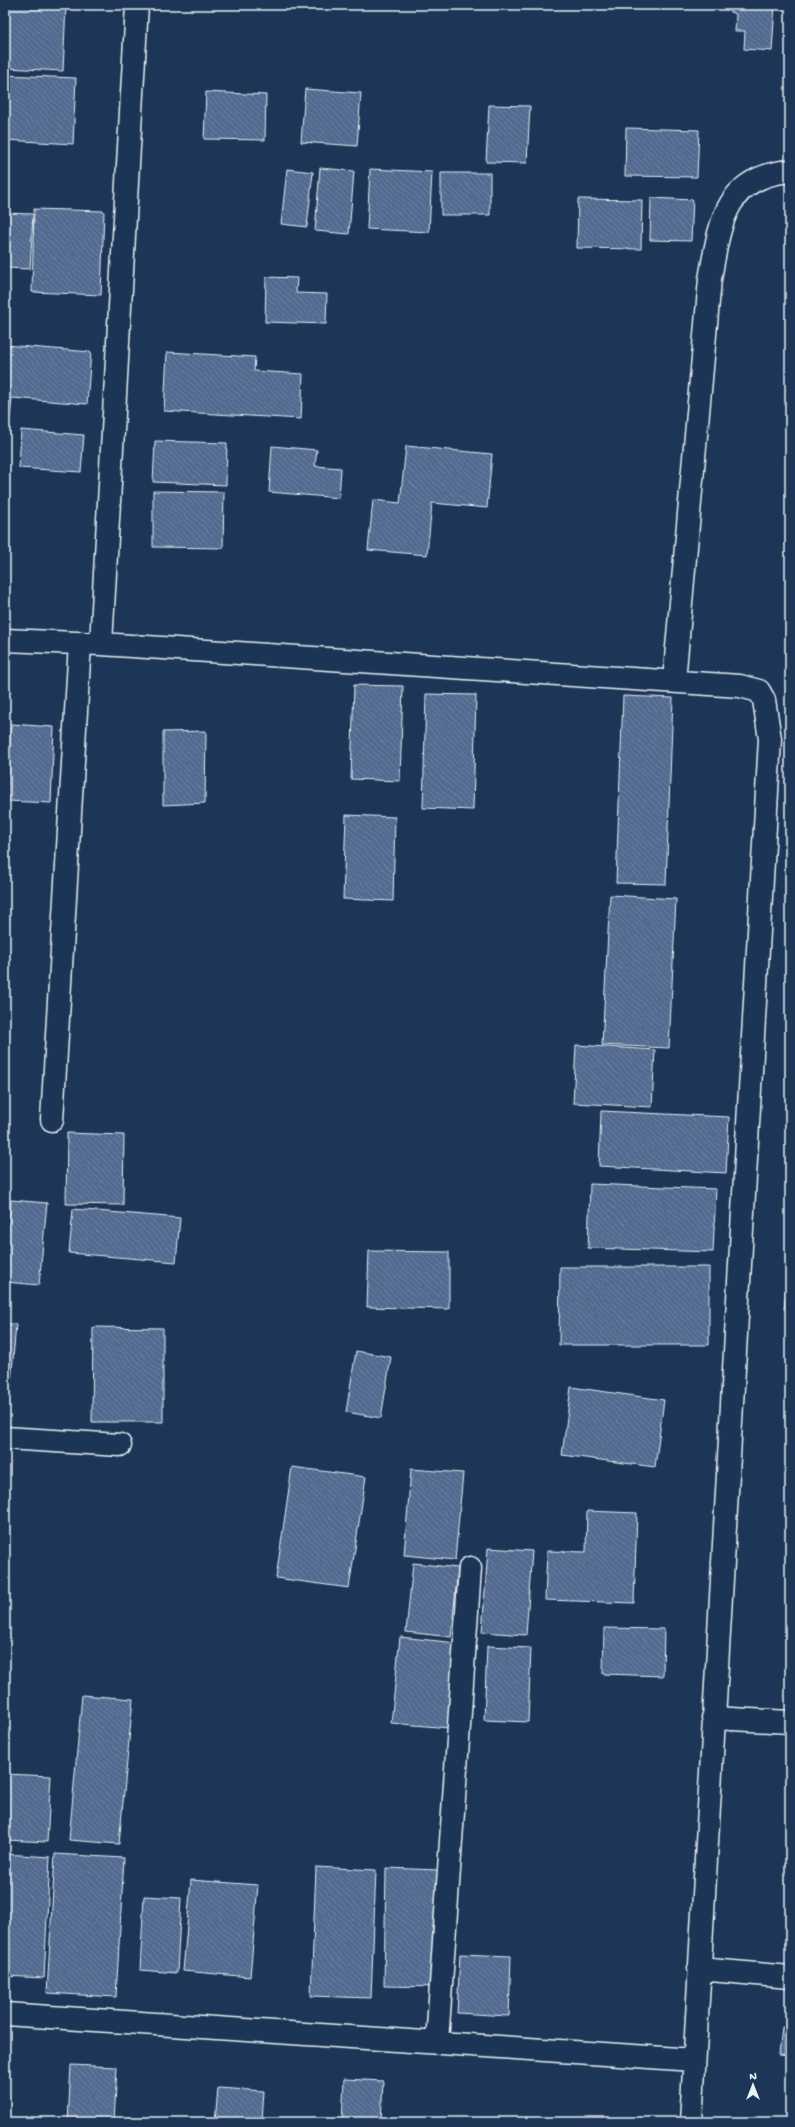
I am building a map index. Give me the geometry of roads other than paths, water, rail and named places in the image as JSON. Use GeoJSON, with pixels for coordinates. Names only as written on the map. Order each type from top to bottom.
{"type":"FeatureCollection","features":[{"type":"Feature","properties":{"kind":"street"},"geometry":{"type":"LineString","coordinates":[[52,1120],[91,643],[137,5]]}},
{"type":"Feature","properties":{"kind":"street"},"geometry":{"type":"LineString","coordinates":[[674,681],[710,279],[718,236],[728,204],[742,189],[754,179],[773,172],[790,170]]}},
{"type":"Feature","properties":{"kind":"street"},"geometry":{"type":"LineString","coordinates":[[5,640],[91,643],[740,686],[758,691],[764,700],[767,710],[770,740],[691,2122]]}},
{"type":"Feature","properties":{"kind":"street"},"geometry":{"type":"LineString","coordinates":[[5,1438],[120,1445]]}},
{"type":"Feature","properties":{"kind":"street"},"geometry":{"type":"LineString","coordinates":[[437,2042],[470,1568]]}},
{"type":"Feature","properties":{"kind":"street"},"geometry":{"type":"LineString","coordinates":[[713,1718],[790,1722]]}},
{"type":"Feature","properties":{"kind":"street"},"geometry":{"type":"LineString","coordinates":[[699,1969],[790,1977]]}},
{"type":"Feature","properties":{"kind":"street"},"geometry":{"type":"LineString","coordinates":[[5,2014],[694,2060]]}}]}
